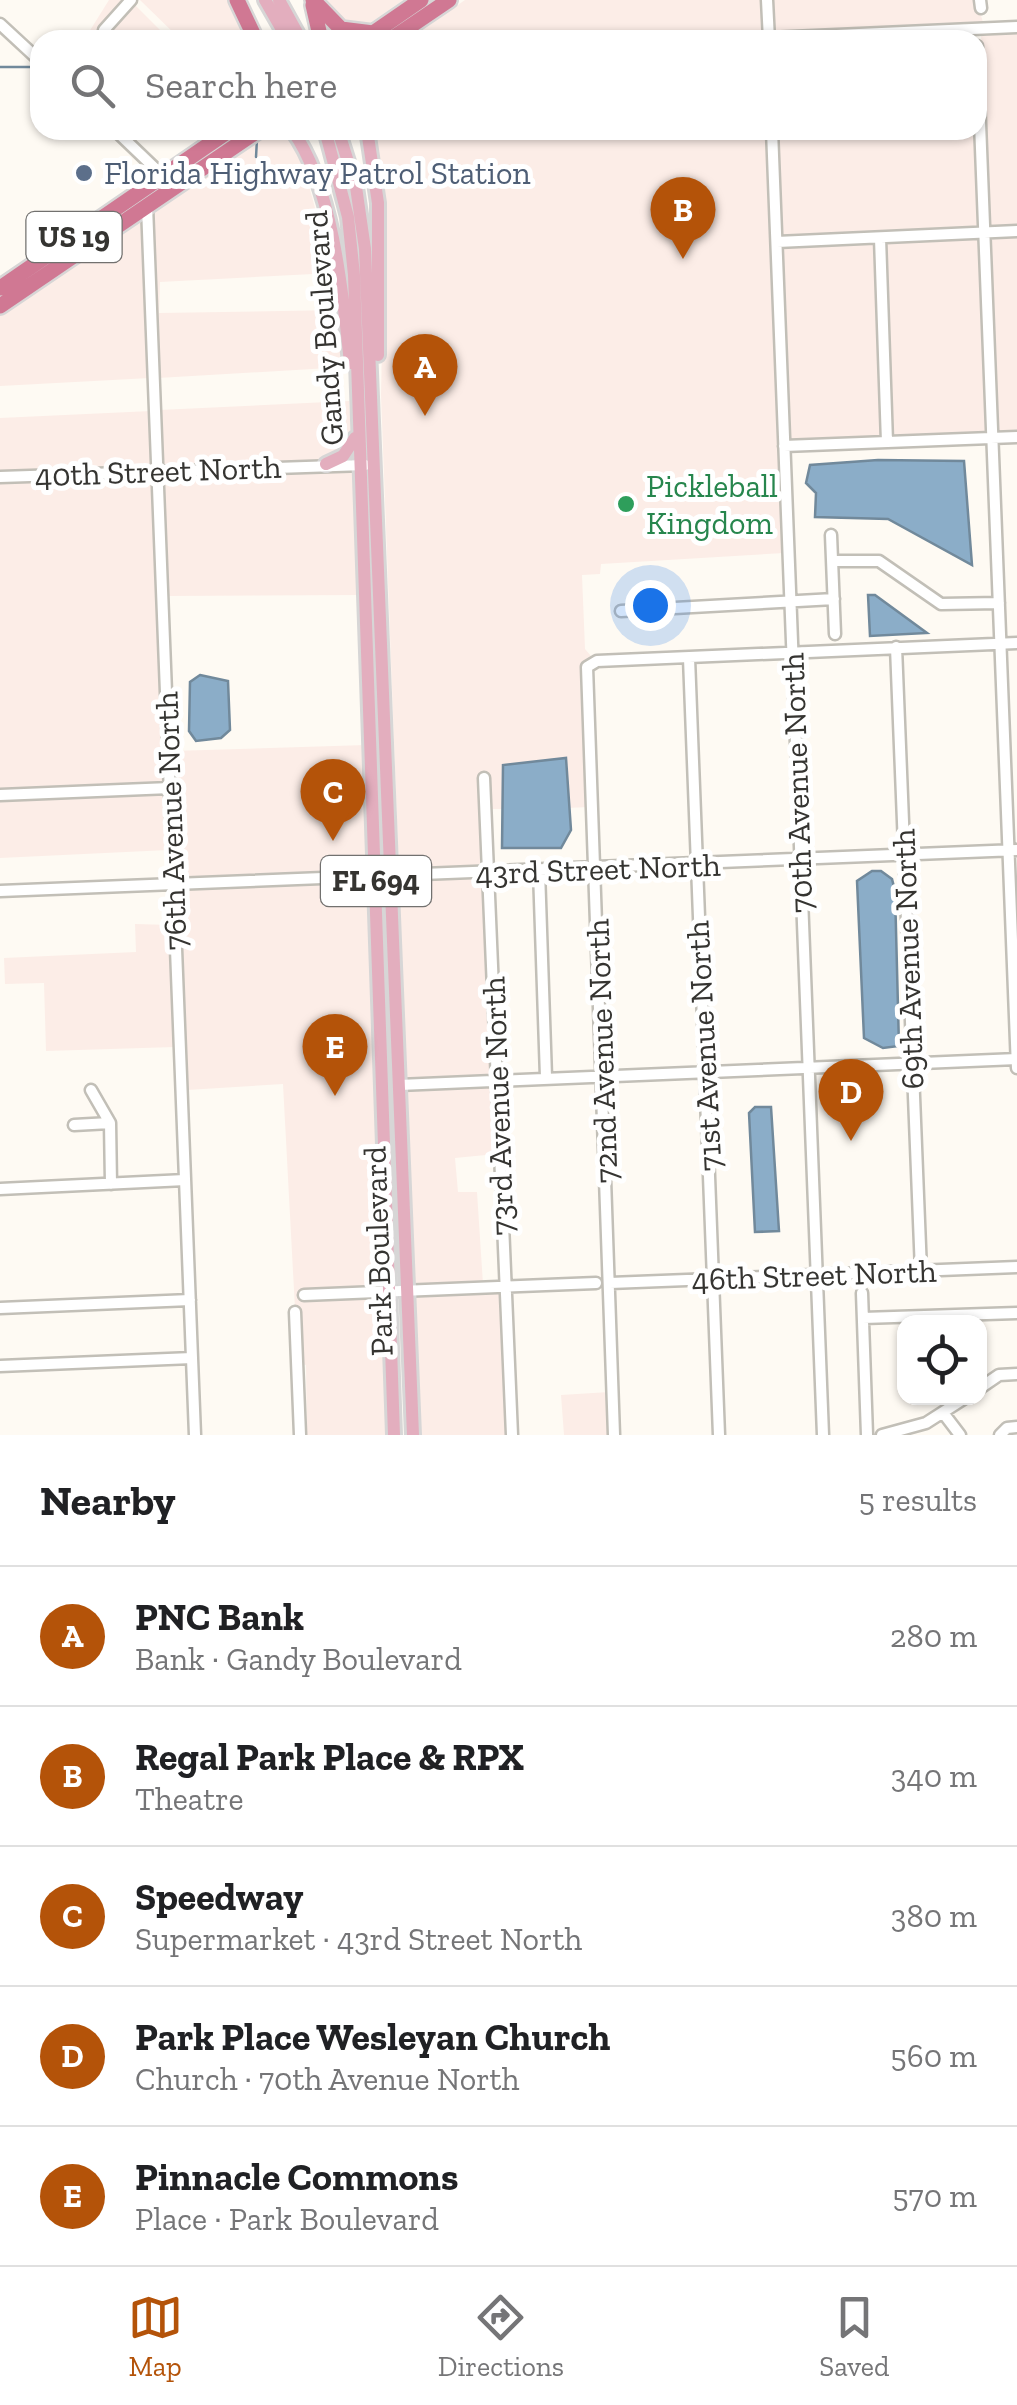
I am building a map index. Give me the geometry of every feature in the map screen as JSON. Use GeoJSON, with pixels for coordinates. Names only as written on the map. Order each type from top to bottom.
{"type":"FeatureCollection","features":[{"type":"Feature","properties":{"kind":"highway"},"geometry":{"type":"LineString","coordinates":[[237,0],[251,30]]}},
{"type":"Feature","properties":{"kind":"highway"},"geometry":{"type":"LineString","coordinates":[[312,0],[344,30]]}},
{"type":"Feature","properties":{"kind":"highway"},"geometry":{"type":"LineString","coordinates":[[312,0],[319,30]]}},
{"type":"Feature","properties":{"kind":"highway"},"geometry":{"type":"LineString","coordinates":[[377,30],[421,0]]}},
{"type":"Feature","properties":{"kind":"highway"},"geometry":{"type":"LineString","coordinates":[[405,30],[449,0]]}},
{"type":"Feature","properties":{"kind":"highway","name":"US 19"},"geometry":{"type":"LineString","coordinates":[[0,291],[215,140]]}},
{"type":"Feature","properties":{"kind":"highway","name":"US 19"},"geometry":{"type":"LineString","coordinates":[[0,306],[244,140]]}},
{"type":"Feature","properties":{"kind":"main road"},"geometry":{"type":"LineString","coordinates":[[265,0],[286,30]]}},
{"type":"Feature","properties":{"kind":"main road"},"geometry":{"type":"LineString","coordinates":[[279,0],[292,30]]}},
{"type":"Feature","properties":{"kind":"main road"},"geometry":{"type":"LineString","coordinates":[[298,140],[308,158]]}},
{"type":"Feature","properties":{"kind":"main road"},"geometry":{"type":"LineString","coordinates":[[306,140],[339,283],[361,465]]}},
{"type":"Feature","properties":{"kind":"main road","name":"Gandy Boulevard"},"geometry":{"type":"LineString","coordinates":[[336,140],[354,275],[361,465]]}},
{"type":"Feature","properties":{"kind":"main road","name":"Gandy Boulevard"},"geometry":{"type":"LineString","coordinates":[[337,140],[356,187],[365,248],[376,464]]}},
{"type":"Feature","properties":{"kind":"main road"},"geometry":{"type":"LineString","coordinates":[[367,140],[380,243],[374,432]]}},
{"type":"Feature","properties":{"kind":"main road"},"geometry":{"type":"LineString","coordinates":[[326,464],[343,456],[355,438]]}},
{"type":"Feature","properties":{"kind":"main road","name":"Park Boulevard"},"geometry":{"type":"LineString","coordinates":[[376,464],[389,764],[383,878],[383,1050],[397,1435]]}},
{"type":"Feature","properties":{"kind":"main road","name":"Park Boulevard"},"geometry":{"type":"LineString","coordinates":[[361,465],[369,675],[402,1139],[412,1435]]}},
{"type":"Feature","properties":{"kind":"main road"},"geometry":{"type":"LineString","coordinates":[[364,557],[372,577],[375,658],[385,672]]}},
{"type":"Feature","properties":{"kind":"main road"},"geometry":{"type":"LineString","coordinates":[[369,675],[376,681],[378,735],[389,764]]}},
{"type":"Feature","properties":{"kind":"main road"},"geometry":{"type":"LineString","coordinates":[[383,1050],[391,1076],[399,1085]]}},
{"type":"Feature","properties":{"kind":"main road"},"geometry":{"type":"LineString","coordinates":[[385,1102],[402,1139]]}},
{"type":"Feature","properties":{"kind":"street"},"geometry":{"type":"LineString","coordinates":[[104,30],[131,0]]}},
{"type":"Feature","properties":{"kind":"street"},"geometry":{"type":"LineString","coordinates":[[767,0],[769,30]]}},
{"type":"Feature","properties":{"kind":"street"},"geometry":{"type":"LineString","coordinates":[[0,24],[30,51]]}},
{"type":"Feature","properties":{"kind":"street"},"geometry":{"type":"LineString","coordinates":[[987,35],[1017,26]]}},
{"type":"Feature","properties":{"kind":"street"},"geometry":{"type":"LineString","coordinates":[[126,140],[163,176]]}},
{"type":"Feature","properties":{"kind":"street","name":"70th Avenue North"},"geometry":{"type":"LineString","coordinates":[[772,140],[823,1435]]}},
{"type":"Feature","properties":{"kind":"street"},"geometry":{"type":"LineString","coordinates":[[981,140],[1000,644],[1013,851],[1017,1068]]}},
{"type":"Feature","properties":{"kind":"street","name":"76th Avenue North"},"geometry":{"type":"LineString","coordinates":[[147,206],[195,1435]]}},
{"type":"Feature","properties":{"kind":"street"},"geometry":{"type":"LineString","coordinates":[[776,242],[1017,231]]}},
{"type":"Feature","properties":{"kind":"street"},"geometry":{"type":"LineString","coordinates":[[880,238],[887,442]]}},
{"type":"Feature","properties":{"kind":"street"},"geometry":{"type":"LineString","coordinates":[[784,446],[1017,437]]}},
{"type":"Feature","properties":{"kind":"street","name":"40th Street North"},"geometry":{"type":"LineString","coordinates":[[0,477],[376,464]]}},
{"type":"Feature","properties":{"kind":"street"},"geometry":{"type":"LineString","coordinates":[[831,535],[836,634]]}},
{"type":"Feature","properties":{"kind":"street"},"geometry":{"type":"LineString","coordinates":[[833,561],[879,561],[940,604],[999,603]]}},
{"type":"Feature","properties":{"kind":"street"},"geometry":{"type":"LineString","coordinates":[[621,610],[834,600]]}},
{"type":"Feature","properties":{"kind":"street"},"geometry":{"type":"LineString","coordinates":[[689,658],[1017,643]]}},
{"type":"Feature","properties":{"kind":"street","name":"69th Avenue North"},"geometry":{"type":"LineString","coordinates":[[896,647],[920,1270]]}},
{"type":"Feature","properties":{"kind":"street","name":"72nd Avenue North"},"geometry":{"type":"LineString","coordinates":[[614,1435],[587,667],[597,660],[689,658]]}},
{"type":"Feature","properties":{"kind":"street","name":"71st Avenue North"},"geometry":{"type":"LineString","coordinates":[[689,658],[719,1435]]}},
{"type":"Feature","properties":{"kind":"street","name":"73rd Avenue North"},"geometry":{"type":"LineString","coordinates":[[484,778],[512,1435]]}},
{"type":"Feature","properties":{"kind":"street"},"geometry":{"type":"LineString","coordinates":[[0,795],[170,788]]}},
{"type":"Feature","properties":{"kind":"street","name":"43rd Street North"},"geometry":{"type":"LineString","coordinates":[[0,891],[1013,851]]}},
{"type":"Feature","properties":{"kind":"street"},"geometry":{"type":"LineString","coordinates":[[538,871],[546,1077]]}},
{"type":"Feature","properties":{"kind":"street"},"geometry":{"type":"LineString","coordinates":[[399,1085],[1017,1059]]}},
{"type":"Feature","properties":{"kind":"street"},"geometry":{"type":"LineString","coordinates":[[91,1090],[102,1103],[110,1123],[112,1184]]}},
{"type":"Feature","properties":{"kind":"street"},"geometry":{"type":"LineString","coordinates":[[74,1124],[110,1123]]}},
{"type":"Feature","properties":{"kind":"street"},"geometry":{"type":"LineString","coordinates":[[0,1188],[185,1180]]}},
{"type":"Feature","properties":{"kind":"street","name":"46th Street North"},"geometry":{"type":"LineString","coordinates":[[610,1283],[1017,1266]]}},
{"type":"Feature","properties":{"kind":"street"},"geometry":{"type":"LineString","coordinates":[[304,1295],[596,1284]]}},
{"type":"Feature","properties":{"kind":"street"},"geometry":{"type":"LineString","coordinates":[[862,1293],[868,1435]]}},
{"type":"Feature","properties":{"kind":"street"},"geometry":{"type":"LineString","coordinates":[[0,1308],[190,1300]]}},
{"type":"Feature","properties":{"kind":"street"},"geometry":{"type":"LineString","coordinates":[[295,1312],[300,1435]]}},
{"type":"Feature","properties":{"kind":"street"},"geometry":{"type":"LineString","coordinates":[[863,1318],[1017,1313]]}},
{"type":"Feature","properties":{"kind":"street"},"geometry":{"type":"LineString","coordinates":[[0,1366],[192,1358]]}},
{"type":"Feature","properties":{"kind":"street"},"geometry":{"type":"LineString","coordinates":[[987,1383],[999,1375],[1017,1374]]}},
{"type":"Feature","properties":{"kind":"street"},"geometry":{"type":"LineString","coordinates":[[882,1435],[944,1414],[956,1405]]}},
{"type":"Feature","properties":{"kind":"street"},"geometry":{"type":"LineString","coordinates":[[944,1414],[960,1435]]}},
{"type":"Feature","properties":{"kind":"street"},"geometry":{"type":"LineString","coordinates":[[1000,1435],[1017,1426]]}},
{"type":"Feature","properties":{"kind":"shaded area"},"geometry":{"type":"Polygon","coordinates":[[[109,0],[127,0],[100,30],[90,30],[109,0]]]}},
{"type":"Feature","properties":{"kind":"shaded area"},"geometry":{"type":"Polygon","coordinates":[[[140,0],[232,0],[247,30],[171,30],[140,0]]]}},
{"type":"Feature","properties":{"kind":"shaded area"},"geometry":{"type":"Polygon","coordinates":[[[320,0],[403,0],[360,30],[347,28],[320,0]]]}},
{"type":"Feature","properties":{"kind":"shaded area"},"geometry":{"type":"Polygon","coordinates":[[[465,0],[763,0],[764,30],[422,30],[465,0]]]}},
{"type":"Feature","properties":{"kind":"shaded area"},"geometry":{"type":"Polygon","coordinates":[[[771,0],[976,0],[983,22],[1017,23],[862,30],[773,30],[771,0]]]}},
{"type":"Feature","properties":{"kind":"shaded area"},"geometry":{"type":"Polygon","coordinates":[[[134,4],[160,30],[100,30],[134,4]]]}},
{"type":"Feature","properties":{"kind":"shaded area"},"geometry":{"type":"Polygon","coordinates":[[[1017,30],[1017,228],[988,229],[987,32],[1017,30]]]}},
{"type":"Feature","properties":{"kind":"shaded area"},"geometry":{"type":"Polygon","coordinates":[[[258,140],[292,140],[301,157],[333,273],[160,282],[159,313],[339,310],[346,367],[158,378],[151,210],[258,140]]]}},
{"type":"Feature","properties":{"kind":"shaded area"},"geometry":{"type":"Polygon","coordinates":[[[372,140],[768,140],[784,553],[601,564],[600,574],[582,575],[585,649],[591,656],[582,666],[588,807],[568,808],[566,759],[503,765],[505,809],[490,809],[488,775],[480,775],[485,869],[399,874],[381,395],[384,243],[372,140]]]}},
{"type":"Feature","properties":{"kind":"shaded area"},"geometry":{"type":"Polygon","coordinates":[[[776,140],[976,140],[980,229],[780,239],[776,140]]]}},
{"type":"Feature","properties":{"kind":"shaded area"},"geometry":{"type":"Polygon","coordinates":[[[144,215],[150,378],[0,386],[0,314],[144,215]]]}},
{"type":"Feature","properties":{"kind":"shaded area"},"geometry":{"type":"Polygon","coordinates":[[[1017,235],[1017,434],[996,434],[988,236],[1017,235]]]}},
{"type":"Feature","properties":{"kind":"shaded area"},"geometry":{"type":"Polygon","coordinates":[[[981,237],[988,434],[891,438],[884,241],[981,237]]]}},
{"type":"Feature","properties":{"kind":"shaded area"},"geometry":{"type":"Polygon","coordinates":[[[876,241],[883,438],[788,442],[781,246],[876,241]]]}},
{"type":"Feature","properties":{"kind":"shaded area"},"geometry":{"type":"Polygon","coordinates":[[[349,401],[351,437],[340,453],[326,460],[161,468],[159,410],[349,401]]]}},
{"type":"Feature","properties":{"kind":"shaded area"},"geometry":{"type":"Polygon","coordinates":[[[151,411],[153,468],[0,474],[0,418],[151,411]]]}},
{"type":"Feature","properties":{"kind":"shaded area"},"geometry":{"type":"Polygon","coordinates":[[[356,468],[361,595],[166,596],[161,475],[356,468]]]}},
{"type":"Feature","properties":{"kind":"shaded area"},"geometry":{"type":"Polygon","coordinates":[[[153,475],[168,850],[0,858],[0,481],[153,475]]]}},
{"type":"Feature","properties":{"kind":"shaded area"},"geometry":{"type":"Polygon","coordinates":[[[366,745],[371,875],[177,881],[172,751],[366,745]]]}},
{"type":"Feature","properties":{"kind":"shaded area"},"geometry":{"type":"Polygon","coordinates":[[[485,876],[493,1076],[406,1081],[399,881],[485,876]]]}},
{"type":"Feature","properties":{"kind":"shaded area"},"geometry":{"type":"Polygon","coordinates":[[[372,882],[390,1435],[307,1435],[306,1365],[301,1364],[295,1309],[283,1084],[187,1090],[194,1290],[178,888],[372,882]]]}},
{"type":"Feature","properties":{"kind":"shaded area"},"geometry":{"type":"Polygon","coordinates":[[[135,924],[171,925],[175,1047],[46,1051],[44,983],[5,984],[4,958],[136,952],[135,924]]]}},
{"type":"Feature","properties":{"kind":"shaded area"},"geometry":{"type":"Polygon","coordinates":[[[494,1083],[496,1154],[455,1158],[458,1192],[477,1192],[483,1284],[414,1287],[407,1088],[494,1083]]]}},
{"type":"Feature","properties":{"kind":"shaded area"},"geometry":{"type":"Polygon","coordinates":[[[502,1291],[508,1435],[419,1435],[414,1294],[502,1291]]]}},
{"type":"Feature","properties":{"kind":"shaded area"},"geometry":{"type":"Polygon","coordinates":[[[609,1392],[610,1435],[564,1435],[561,1395],[609,1392]]]}},
{"type":"Feature","properties":{"kind":"water"},"geometry":{"type":"Polygon","coordinates":[[[878,460],[964,461],[972,565],[888,519],[815,517],[816,493],[806,483],[810,465],[878,460]]]}},
{"type":"Feature","properties":{"kind":"water"},"geometry":{"type":"Polygon","coordinates":[[[868,595],[875,595],[927,633],[870,636],[868,595]]]}},
{"type":"Feature","properties":{"kind":"water"},"geometry":{"type":"Polygon","coordinates":[[[200,675],[228,681],[230,730],[221,738],[196,741],[189,731],[190,682],[200,675]]]}},
{"type":"Feature","properties":{"kind":"water"},"geometry":{"type":"Polygon","coordinates":[[[566,758],[571,830],[561,848],[502,848],[503,765],[566,758]]]}},
{"type":"Feature","properties":{"kind":"water"},"geometry":{"type":"Polygon","coordinates":[[[872,871],[881,871],[892,879],[895,891],[899,1046],[883,1048],[864,1038],[857,881],[872,871]]]}},
{"type":"Feature","properties":{"kind":"water"},"geometry":{"type":"Polygon","coordinates":[[[755,1107],[771,1107],[779,1231],[755,1232],[749,1113],[755,1107]]]}},
{"type":"Feature","properties":{"kind":"waterway"},"geometry":{"type":"LineString","coordinates":[[0,67],[30,67]]}},
{"type":"Feature","properties":{"kind":"waterway"},"geometry":{"type":"LineString","coordinates":[[256,157],[257,140]]}},
{"type":"Feature","properties":{"kind":"place","name":"Florida Highway Patrol Station"},"geometry":{"type":"Point","coordinates":[84,173]}},
{"type":"Feature","properties":{"kind":"place","name":"Regal Park Place & RPX"},"geometry":{"type":"Point","coordinates":[683,259]}},
{"type":"Feature","properties":{"kind":"place","name":"PNC Bank"},"geometry":{"type":"Point","coordinates":[425,416]}},
{"type":"Feature","properties":{"kind":"place","name":"Pickleball Kingdom"},"geometry":{"type":"Point","coordinates":[626,504]}},
{"type":"Feature","properties":{"kind":"place","name":"Speedway"},"geometry":{"type":"Point","coordinates":[333,841]}},
{"type":"Feature","properties":{"kind":"place","name":"Pinnacle Commons"},"geometry":{"type":"Point","coordinates":[335,1096]}},
{"type":"Feature","properties":{"kind":"place","name":"Park Place Wesleyan Church"},"geometry":{"type":"Point","coordinates":[851,1141]}}]}
